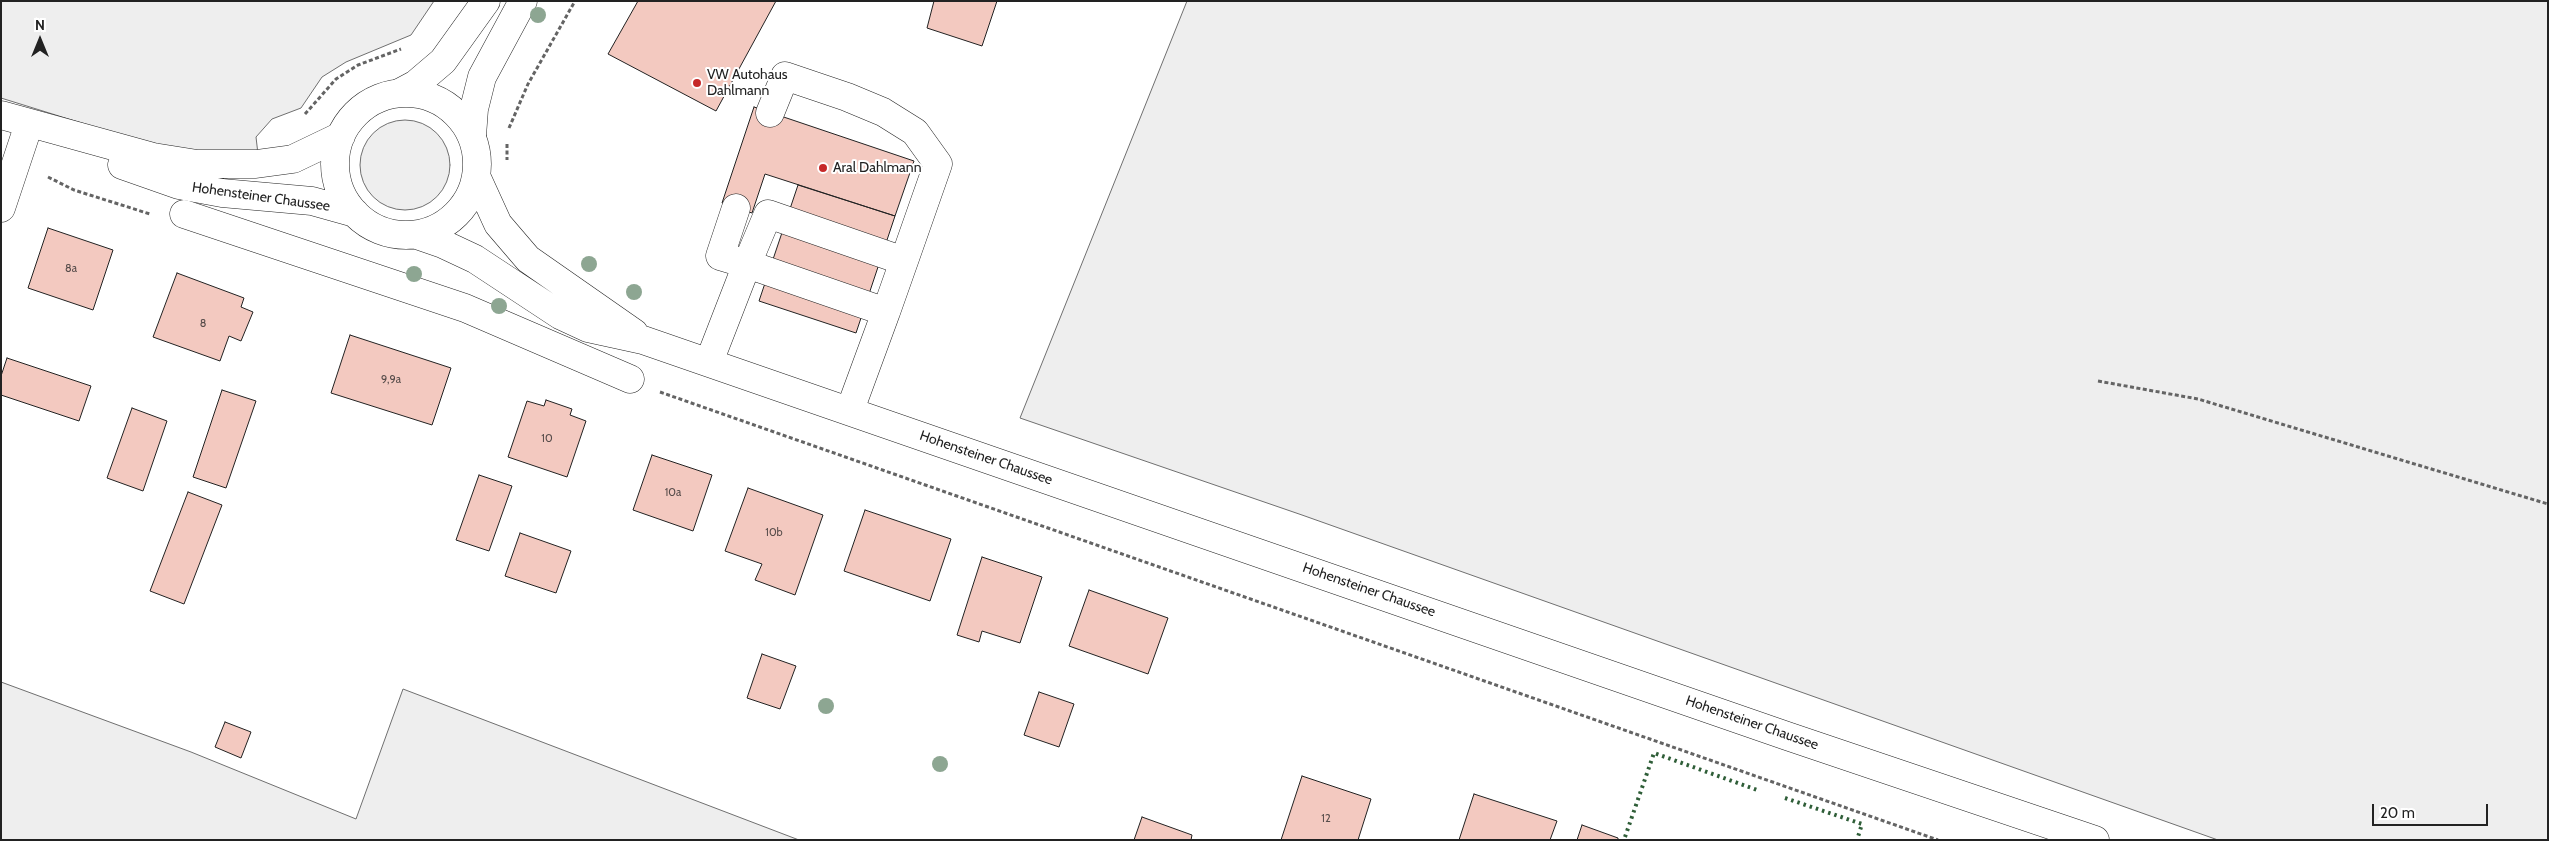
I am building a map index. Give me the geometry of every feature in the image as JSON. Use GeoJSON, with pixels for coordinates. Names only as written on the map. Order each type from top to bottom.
{"type":"FeatureCollection","features":[{"type":"Feature","properties":{"kind":"main road"},"geometry":{"type":"LineString","coordinates":[[401,92],[424,94],[446,104],[462,118],[472,136],[478,157],[477,178],[469,197],[457,215],[438,228],[417,235],[394,234],[373,227],[354,214],[342,195],[335,173],[336,150],[344,128],[359,110],[378,97],[401,92],[416,84],[443,61],[486,1]]}},
{"type":"Feature","properties":{"kind":"main road"},"geometry":{"type":"LineString","coordinates":[[472,136],[474,109],[482,77],[523,1]]}},
{"type":"Feature","properties":{"kind":"main road"},"geometry":{"type":"LineString","coordinates":[[770,113],[785,76],[883,112],[915,132],[938,164],[850,410]]}},
{"type":"Feature","properties":{"kind":"main road","name":"Hohensteiner Chaussee"},"geometry":{"type":"LineString","coordinates":[[1,115],[152,157],[197,164],[256,164],[293,159],[341,136]]}},
{"type":"Feature","properties":{"kind":"main road"},"geometry":{"type":"LineString","coordinates":[[1,208],[29,124]]}},
{"type":"Feature","properties":{"kind":"main road","name":"Hohensteiner Chaussee"},"geometry":{"type":"LineString","coordinates":[[29,124],[98,157],[179,185],[222,194],[312,201],[354,214]]}},
{"type":"Feature","properties":{"kind":"main road","name":"Hohensteiner Chaussee"},"geometry":{"type":"LineString","coordinates":[[477,178],[498,224],[528,259],[643,340]]}},
{"type":"Feature","properties":{"kind":"main road"},"geometry":{"type":"LineString","coordinates":[[736,208],[720,256],[886,312]]}},
{"type":"Feature","properties":{"kind":"main road"},"geometry":{"type":"LineString","coordinates":[[184,214],[465,308],[630,379]]}},
{"type":"Feature","properties":{"kind":"main road"},"geometry":{"type":"LineString","coordinates":[[709,362],[768,214],[904,261]]}},
{"type":"Feature","properties":{"kind":"main road","name":"Hohensteiner Chaussee"},"geometry":{"type":"LineString","coordinates":[[417,235],[443,244],[475,259],[531,297],[588,328],[643,340],[709,362],[1787,736],[2096,840]]}},
{"type":"Feature","properties":{"kind":"path"},"geometry":{"type":"LineString","coordinates":[[508,133],[509,125],[528,84],[575,1]]}},
{"type":"Feature","properties":{"kind":"path"},"geometry":{"type":"LineString","coordinates":[[304,116],[336,79],[358,65],[405,48]]}},
{"type":"Feature","properties":{"kind":"path"},"geometry":{"type":"LineString","coordinates":[[507,142],[508,169]]}},
{"type":"Feature","properties":{"kind":"path"},"geometry":{"type":"LineString","coordinates":[[17,161],[84,193],[169,220],[184,214]]}},
{"type":"Feature","properties":{"kind":"path"},"geometry":{"type":"LineString","coordinates":[[630,379],[667,395],[1938,840]]}},
{"type":"Feature","properties":{"kind":"path"},"geometry":{"type":"LineString","coordinates":[[2098,380],[2198,399],[2548,504]]}},
{"type":"Feature","properties":{"kind":"shaded area"},"geometry":{"type":"Polygon","coordinates":[[[1,1],[434,1],[411,35],[346,62],[322,77],[301,108],[272,119],[256,137],[258,154],[197,154],[136,140],[1,98],[1,1]]]}},
{"type":"Feature","properties":{"kind":"shaded area"},"geometry":{"type":"Polygon","coordinates":[[[1187,1],[2548,1],[2548,840],[2218,840],[1302,515],[1020,418],[1187,1]]]}},
{"type":"Feature","properties":{"kind":"shaded area"},"geometry":{"type":"Polygon","coordinates":[[[405,120],[422,124],[437,133],[446,148],[450,165],[446,182],[437,197],[422,206],[405,210],[388,206],[373,197],[364,182],[360,165],[364,148],[373,133],[388,124],[405,120]]]}},
{"type":"Feature","properties":{"kind":"shaded area"},"geometry":{"type":"Polygon","coordinates":[[[1,682],[191,752],[356,819],[403,689],[799,840],[1,840],[1,682]]]}},
{"type":"Feature","properties":{"kind":"building","name":"VW Autohaus Dahlmann"},"geometry":{"type":"Polygon","coordinates":[[[638,1],[776,1],[716,111],[608,54],[638,1]]]}},
{"type":"Feature","properties":{"kind":"building"},"geometry":{"type":"Polygon","coordinates":[[[934,1],[997,1],[982,46],[927,28],[934,1]]]}},
{"type":"Feature","properties":{"kind":"building","name":"Aral Dahlmann"},"geometry":{"type":"Polygon","coordinates":[[[754,107],[914,161],[895,216],[765,174],[752,213],[722,203],[754,107]]]}},
{"type":"Feature","properties":{"kind":"building"},"geometry":{"type":"Polygon","coordinates":[[[798,185],[895,216],[856,333],[759,301],[798,185]]]}},
{"type":"Feature","properties":{"kind":"building"},"geometry":{"type":"Polygon","coordinates":[[[48,228],[113,250],[93,310],[28,288],[48,228]]]}},
{"type":"Feature","properties":{"kind":"building"},"geometry":{"type":"Polygon","coordinates":[[[177,273],[244,298],[241,307],[253,312],[241,341],[229,336],[220,361],[153,337],[177,273]]]}},
{"type":"Feature","properties":{"kind":"building"},"geometry":{"type":"Polygon","coordinates":[[[350,335],[451,368],[432,425],[331,393],[350,335]]]}},
{"type":"Feature","properties":{"kind":"building"},"geometry":{"type":"Polygon","coordinates":[[[7,358],[91,386],[79,421],[1,395],[1,376],[7,358]]]}},
{"type":"Feature","properties":{"kind":"building"},"geometry":{"type":"Polygon","coordinates":[[[222,390],[256,401],[226,488],[193,477],[222,390]]]}},
{"type":"Feature","properties":{"kind":"building"},"geometry":{"type":"Polygon","coordinates":[[[546,400],[572,409],[570,415],[586,421],[567,477],[508,457],[527,401],[544,406],[546,400]]]}},
{"type":"Feature","properties":{"kind":"building"},"geometry":{"type":"Polygon","coordinates":[[[132,408],[167,421],[143,491],[107,478],[132,408]]]}},
{"type":"Feature","properties":{"kind":"building"},"geometry":{"type":"Polygon","coordinates":[[[652,455],[712,475],[693,531],[633,510],[652,455]]]}},
{"type":"Feature","properties":{"kind":"building"},"geometry":{"type":"Polygon","coordinates":[[[479,475],[512,486],[489,551],[456,540],[479,475]]]}},
{"type":"Feature","properties":{"kind":"building"},"geometry":{"type":"Polygon","coordinates":[[[748,488],[823,515],[795,595],[755,580],[762,564],[725,551],[748,488]]]}},
{"type":"Feature","properties":{"kind":"building"},"geometry":{"type":"Polygon","coordinates":[[[188,492],[222,505],[184,604],[150,591],[188,492]]]}},
{"type":"Feature","properties":{"kind":"building"},"geometry":{"type":"Polygon","coordinates":[[[865,510],[951,539],[930,601],[844,571],[865,510]]]}},
{"type":"Feature","properties":{"kind":"building"},"geometry":{"type":"Polygon","coordinates":[[[520,533],[571,551],[556,593],[505,576],[520,533]]]}},
{"type":"Feature","properties":{"kind":"building"},"geometry":{"type":"Polygon","coordinates":[[[982,557],[1042,577],[1020,643],[982,631],[979,642],[957,635],[982,557]]]}},
{"type":"Feature","properties":{"kind":"building"},"geometry":{"type":"Polygon","coordinates":[[[1089,590],[1168,618],[1148,674],[1069,646],[1089,590]]]}},
{"type":"Feature","properties":{"kind":"building"},"geometry":{"type":"Polygon","coordinates":[[[762,654],[796,666],[780,709],[747,698],[762,654]]]}},
{"type":"Feature","properties":{"kind":"building"},"geometry":{"type":"Polygon","coordinates":[[[1039,692],[1074,704],[1059,747],[1024,735],[1039,692]]]}},
{"type":"Feature","properties":{"kind":"building"},"geometry":{"type":"Polygon","coordinates":[[[225,722],[251,732],[241,758],[215,747],[225,722]]]}},
{"type":"Feature","properties":{"kind":"building"},"geometry":{"type":"Polygon","coordinates":[[[1302,776],[1371,799],[1358,840],[1281,840],[1302,776]]]}},
{"type":"Feature","properties":{"kind":"building"},"geometry":{"type":"Polygon","coordinates":[[[1474,794],[1557,821],[1550,840],[1459,840],[1474,794]]]}},
{"type":"Feature","properties":{"kind":"building"},"geometry":{"type":"Polygon","coordinates":[[[1142,817],[1192,835],[1191,840],[1134,840],[1142,817]]]}},
{"type":"Feature","properties":{"kind":"building"},"geometry":{"type":"Polygon","coordinates":[[[1582,825],[1618,838],[1618,840],[1577,840],[1582,825]]]}},
{"type":"Feature","properties":{"kind":"hedge"},"geometry":{"type":"LineString","coordinates":[[1625,837],[1654,753],[1760,791]]}},
{"type":"Feature","properties":{"kind":"hedge"},"geometry":{"type":"LineString","coordinates":[[1785,798],[1862,824],[1857,840]]}},
{"type":"Feature","properties":{"kind":"place","name":"VW Autohaus Dahlmann"},"geometry":{"type":"Point","coordinates":[697,83]}},
{"type":"Feature","properties":{"kind":"place","name":"Aral Dahlmann"},"geometry":{"type":"Point","coordinates":[823,168]}}]}
